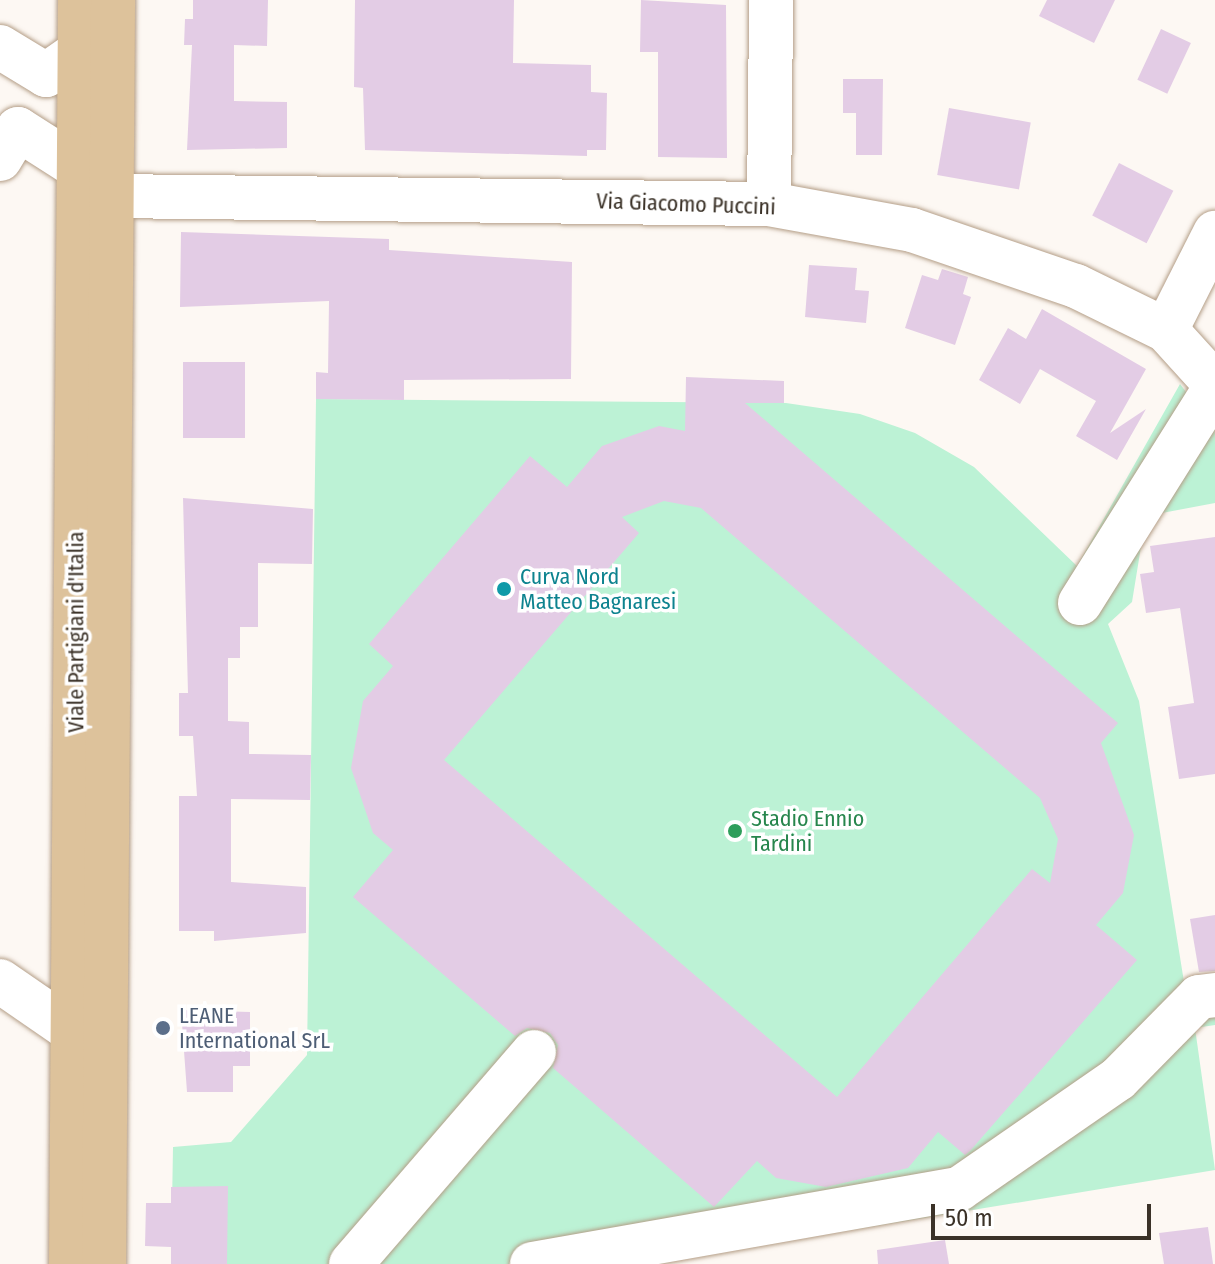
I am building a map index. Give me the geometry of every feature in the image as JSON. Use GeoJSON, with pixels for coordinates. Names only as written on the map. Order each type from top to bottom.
{"type":"FeatureCollection","features":[{"type":"Feature","properties":{"kind":"main road","name":"Viale Partigiani d'Italia"},"geometry":{"type":"LineString","coordinates":[[71,1264],[80,0]]}},
{"type":"Feature","properties":{"kind":"main road","name":"Viale Partigiani d'Italia"},"geometry":{"type":"LineString","coordinates":[[104,1264],[113,0]]}},
{"type":"Feature","properties":{"kind":"main road"},"geometry":{"type":"LineString","coordinates":[[105,1183],[128,1264]]}},
{"type":"Feature","properties":{"kind":"street"},"geometry":{"type":"LineString","coordinates":[[769,204],[771,0]]}},
{"type":"Feature","properties":{"kind":"street"},"geometry":{"type":"LineString","coordinates":[[15,56],[46,75],[79,52]]}},
{"type":"Feature","properties":{"kind":"street"},"geometry":{"type":"LineString","coordinates":[[15,56],[35,99],[9,144],[79,168]]}},
{"type":"Feature","properties":{"kind":"street","name":"Via Giacomo Puccini"},"geometry":{"type":"LineString","coordinates":[[111,196],[769,204],[912,230],[1076,286],[1166,330],[1215,386]]}},
{"type":"Feature","properties":{"kind":"street"},"geometry":{"type":"LineString","coordinates":[[1166,330],[1215,233]]}},
{"type":"Feature","properties":{"kind":"street"},"geometry":{"type":"LineString","coordinates":[[1080,603],[1215,386]]}},
{"type":"Feature","properties":{"kind":"street"},"geometry":{"type":"LineString","coordinates":[[0,981],[74,1032]]}},
{"type":"Feature","properties":{"kind":"street"},"geometry":{"type":"LineString","coordinates":[[532,1264],[959,1189],[1118,1079],[1199,997],[1215,995]]}},
{"type":"Feature","properties":{"kind":"street"},"geometry":{"type":"LineString","coordinates":[[351,1264],[534,1052]]}},
{"type":"Feature","properties":{"kind":"green space","name":"Stadio Ennio Tardini"},"geometry":{"type":"Polygon","coordinates":[[[1180,384],[1215,430],[1215,503],[1146,516],[1132,602],[1108,624],[1139,701],[1184,982],[1215,977],[1215,1025],[1195,1028],[1215,1170],[646,1264],[171,1264],[173,1147],[231,1142],[307,1055],[316,399],[786,403],[860,414],[915,433],[974,467],[1077,566],[1180,384]]]}},
{"type":"Feature","properties":{"kind":"building"},"geometry":{"type":"Polygon","coordinates":[[[193,0],[268,0],[267,46],[234,45],[234,101],[287,102],[287,148],[187,150],[192,45],[184,45],[185,19],[193,19],[193,0]]]}},
{"type":"Feature","properties":{"kind":"building"},"geometry":{"type":"Polygon","coordinates":[[[355,0],[514,0],[513,63],[591,65],[591,92],[607,93],[606,150],[587,150],[587,156],[365,150],[363,88],[354,87],[355,0]]]}},
{"type":"Feature","properties":{"kind":"building"},"geometry":{"type":"Polygon","coordinates":[[[641,0],[726,5],[727,158],[658,157],[658,52],[640,52],[641,0]]]}},
{"type":"Feature","properties":{"kind":"building"},"geometry":{"type":"Polygon","coordinates":[[[1047,0],[1115,0],[1094,43],[1039,16],[1047,0]]]}},
{"type":"Feature","properties":{"kind":"building"},"geometry":{"type":"Polygon","coordinates":[[[1161,29],[1191,43],[1167,94],[1137,80],[1161,29]]]}},
{"type":"Feature","properties":{"kind":"building"},"geometry":{"type":"Polygon","coordinates":[[[843,79],[883,79],[882,155],[856,155],[856,113],[843,113],[843,79]]]}},
{"type":"Feature","properties":{"kind":"building"},"geometry":{"type":"Polygon","coordinates":[[[949,108],[1031,122],[1019,189],[937,175],[949,108]]]}},
{"type":"Feature","properties":{"kind":"building"},"geometry":{"type":"Polygon","coordinates":[[[1119,163],[1173,191],[1147,243],[1092,216],[1119,163]]]}},
{"type":"Feature","properties":{"kind":"building"},"geometry":{"type":"Polygon","coordinates":[[[181,232],[389,239],[389,250],[572,262],[571,379],[404,380],[404,400],[316,399],[316,372],[328,373],[329,301],[180,307],[181,232]]]}},
{"type":"Feature","properties":{"kind":"building"},"geometry":{"type":"Polygon","coordinates":[[[809,265],[857,268],[855,290],[869,291],[866,323],[805,317],[809,265]]]}},
{"type":"Feature","properties":{"kind":"building"},"geometry":{"type":"Polygon","coordinates":[[[942,269],[968,277],[963,294],[971,297],[955,345],[905,328],[922,275],[938,280],[942,269]]]}},
{"type":"Feature","properties":{"kind":"building"},"geometry":{"type":"Polygon","coordinates":[[[1042,309],[1146,369],[1110,433],[1146,409],[1117,460],[1076,436],[1096,401],[1040,369],[1020,404],[979,380],[1008,328],[1026,339],[1042,309]]]}},
{"type":"Feature","properties":{"kind":"building"},"geometry":{"type":"Polygon","coordinates":[[[183,362],[245,362],[245,438],[183,438],[183,362]]]}},
{"type":"Feature","properties":{"kind":"building"},"geometry":{"type":"Polygon","coordinates":[[[686,377],[784,381],[784,403],[745,403],[1118,723],[1101,743],[1134,835],[1123,893],[1096,925],[1137,960],[970,1151],[965,1155],[938,1132],[908,1168],[826,1187],[776,1178],[757,1161],[714,1207],[553,1068],[558,1045],[550,1033],[527,1028],[515,1036],[353,897],[393,850],[373,833],[351,768],[363,701],[393,666],[369,644],[530,456],[567,487],[602,446],[659,426],[685,431],[686,377]],[[664,501],[622,517],[639,533],[444,760],[837,1097],[1032,869],[1050,883],[1058,839],[1040,798],[701,508],[664,501]]]}},
{"type":"Feature","properties":{"kind":"building"},"geometry":{"type":"Polygon","coordinates":[[[183,498],[313,509],[312,564],[258,563],[258,627],[240,627],[240,658],[228,658],[228,721],[249,722],[249,754],[311,755],[310,800],[231,799],[231,882],[306,887],[306,933],[214,941],[214,931],[179,931],[179,796],[197,796],[193,736],[179,736],[179,693],[188,693],[183,498]]]}},
{"type":"Feature","properties":{"kind":"building"},"geometry":{"type":"Polygon","coordinates":[[[1215,537],[1215,774],[1179,779],[1168,707],[1194,703],[1180,608],[1146,613],[1140,574],[1154,572],[1150,546],[1215,537]]]}},
{"type":"Feature","properties":{"kind":"building"},"geometry":{"type":"Polygon","coordinates":[[[1215,915],[1215,971],[1199,972],[1190,919],[1215,915]]]}},
{"type":"Feature","properties":{"kind":"building"},"geometry":{"type":"Polygon","coordinates":[[[181,1010],[250,1012],[250,1066],[233,1066],[233,1092],[187,1092],[181,1010]]]}},
{"type":"Feature","properties":{"kind":"building"},"geometry":{"type":"Polygon","coordinates":[[[228,1186],[227,1264],[171,1264],[171,1247],[145,1246],[146,1203],[171,1203],[171,1187],[228,1186]]]}},
{"type":"Feature","properties":{"kind":"building"},"geometry":{"type":"Polygon","coordinates":[[[1208,1227],[1213,1264],[1164,1264],[1159,1233],[1208,1227]]]}},
{"type":"Feature","properties":{"kind":"building"},"geometry":{"type":"Polygon","coordinates":[[[945,1240],[949,1264],[878,1264],[877,1250],[945,1240]]]}},
{"type":"Feature","properties":{"kind":"place","name":"Curva Nord Matteo Bagnaresi"},"geometry":{"type":"Point","coordinates":[504,589]}},
{"type":"Feature","properties":{"kind":"place","name":"Stadio Ennio Tardini"},"geometry":{"type":"Point","coordinates":[735,831]}},
{"type":"Feature","properties":{"kind":"place","name":"LEANE International SrL"},"geometry":{"type":"Point","coordinates":[163,1028]}}]}
